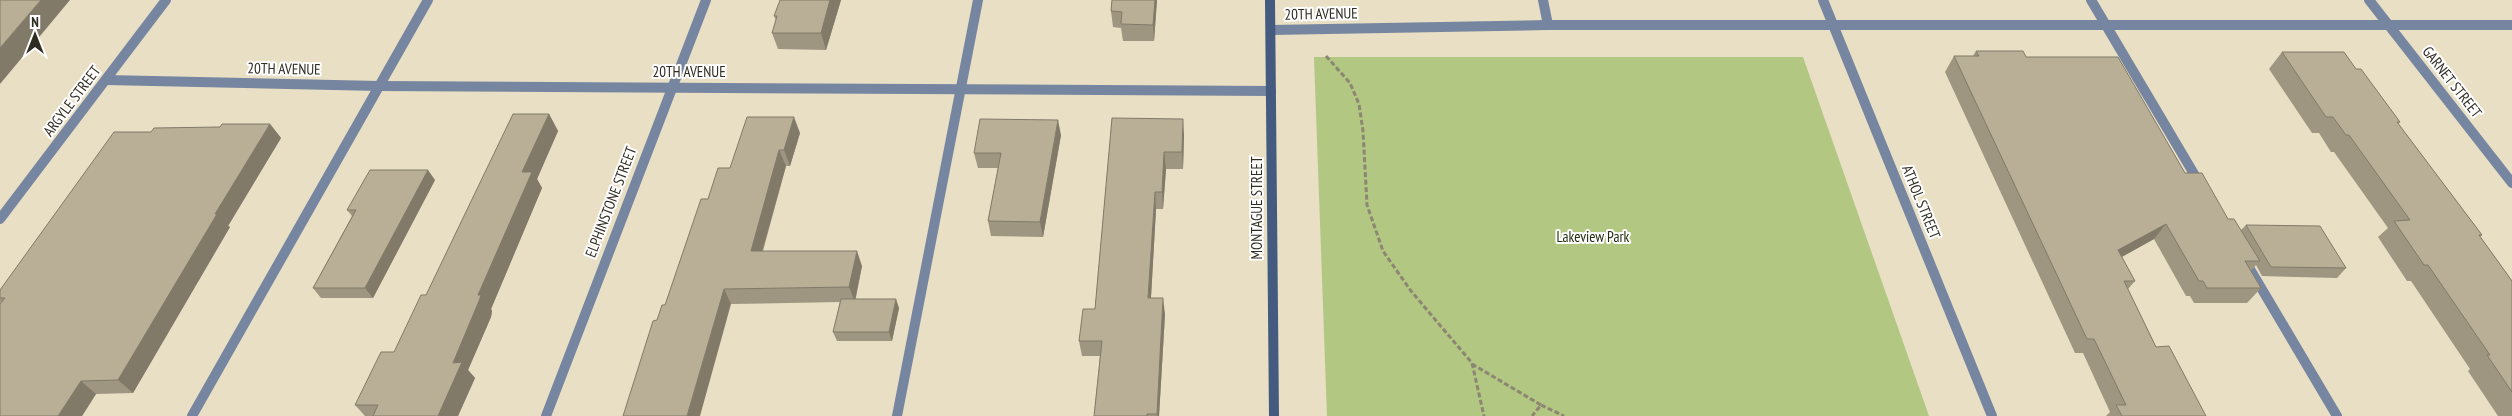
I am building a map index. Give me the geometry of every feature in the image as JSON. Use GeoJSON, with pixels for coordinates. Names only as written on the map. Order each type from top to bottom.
{"type":"FeatureCollection","features":[{"type":"Feature","properties":{"kind":"street","name":"ARGYLE STREET"},"geometry":{"type":"LineString","coordinates":[[0,219],[166,0]]}},
{"type":"Feature","properties":{"kind":"street"},"geometry":{"type":"LineString","coordinates":[[192,416],[428,0]]}},
{"type":"Feature","properties":{"kind":"street","name":"ELPHINSTONE STREET"},"geometry":{"type":"LineString","coordinates":[[546,416],[706,0]]}},
{"type":"Feature","properties":{"kind":"street"},"geometry":{"type":"LineString","coordinates":[[897,416],[978,0]]}},
{"type":"Feature","properties":{"kind":"street","name":"MONTAGUE STREET"},"geometry":{"type":"LineString","coordinates":[[1270,0],[1274,416]]}},
{"type":"Feature","properties":{"kind":"street"},"geometry":{"type":"LineString","coordinates":[[1543,0],[1548,25]]}},
{"type":"Feature","properties":{"kind":"street","name":"ATHOL STREET"},"geometry":{"type":"LineString","coordinates":[[1823,0],[1992,416]]}},
{"type":"Feature","properties":{"kind":"street"},"geometry":{"type":"LineString","coordinates":[[2091,0],[2206,195]]}},
{"type":"Feature","properties":{"kind":"street","name":"GARNET STREET"},"geometry":{"type":"LineString","coordinates":[[2369,0],[2512,183]]}},
{"type":"Feature","properties":{"kind":"street","name":"20TH AVENUE"},"geometry":{"type":"LineString","coordinates":[[1271,30],[1548,25],[2512,25]]}},
{"type":"Feature","properties":{"kind":"street","name":"20TH AVENUE"},"geometry":{"type":"LineString","coordinates":[[106,80],[379,86],[1271,91]]}},
{"type":"Feature","properties":{"kind":"street"},"geometry":{"type":"LineString","coordinates":[[2236,246],[2337,416]]}},
{"type":"Feature","properties":{"kind":"path"},"geometry":{"type":"LineString","coordinates":[[1318,52],[1326,56],[1350,83],[1360,104],[1367,205],[1383,252],[1411,291],[1472,363],[1541,405],[1564,416]]}},
{"type":"Feature","properties":{"kind":"path"},"geometry":{"type":"LineString","coordinates":[[1472,363],[1484,416]]}},
{"type":"Feature","properties":{"kind":"path"},"geometry":{"type":"LineString","coordinates":[[1532,416],[1541,405]]}},
{"type":"Feature","properties":{"kind":"green space","name":"Lakeview Park"},"geometry":{"type":"Polygon","coordinates":[[[1314,57],[1803,57],[1929,416],[1327,416],[1314,57]]]}},
{"type":"Feature","properties":{"kind":"building"},"geometry":{"type":"Polygon","coordinates":[[[0,0],[41,0],[0,48],[0,0]]]}},
{"type":"Feature","properties":{"kind":"building"},"geometry":{"type":"Polygon","coordinates":[[[780,0],[830,0],[821,33],[772,33],[777,16],[774,16],[780,0]]]}},
{"type":"Feature","properties":{"kind":"building"},"geometry":{"type":"Polygon","coordinates":[[[1112,0],[1155,0],[1153,25],[1121,24],[1122,12],[1111,11],[1112,0]]]}},
{"type":"Feature","properties":{"kind":"building"},"geometry":{"type":"Polygon","coordinates":[[[1976,51],[2023,51],[2026,57],[2118,57],[2185,173],[2202,173],[2228,219],[2234,219],[2260,261],[2245,261],[2261,288],[2207,288],[2203,281],[2199,281],[2166,224],[2118,250],[2135,281],[2124,281],[2156,347],[2169,346],[2206,416],[2122,416],[2116,405],[2126,405],[2094,339],[2087,339],[1954,56],[1979,56],[1976,51]]]}},
{"type":"Feature","properties":{"kind":"building"},"geometry":{"type":"Polygon","coordinates":[[[2282,52],[2344,52],[2356,69],[2361,69],[2400,122],[2397,122],[2482,235],[2479,235],[2512,281],[2512,392],[2487,355],[2490,355],[2428,265],[2424,265],[2394,221],[2410,220],[2349,135],[2346,135],[2333,117],[2326,117],[2282,52]]]}},
{"type":"Feature","properties":{"kind":"building"},"geometry":{"type":"Polygon","coordinates":[[[513,114],[549,114],[522,172],[532,172],[478,295],[481,295],[479,301],[453,363],[462,362],[438,416],[373,416],[378,405],[355,405],[381,352],[394,352],[421,295],[426,295],[513,114]]]}},
{"type":"Feature","properties":{"kind":"building"},"geometry":{"type":"Polygon","coordinates":[[[747,117],[794,117],[784,150],[779,150],[751,251],[857,251],[849,287],[724,289],[687,416],[623,416],[653,321],[657,320],[662,305],[665,305],[701,199],[708,199],[718,168],[730,168],[747,117]]]}},
{"type":"Feature","properties":{"kind":"building"},"geometry":{"type":"Polygon","coordinates":[[[1112,118],[1183,119],[1182,152],[1164,152],[1162,192],[1155,192],[1148,298],[1163,298],[1157,414],[1147,414],[1147,416],[1094,416],[1102,341],[1079,341],[1083,309],[1095,309],[1112,118]]]}},
{"type":"Feature","properties":{"kind":"building"},"geometry":{"type":"Polygon","coordinates":[[[980,119],[1058,120],[1040,222],[988,221],[1001,153],[974,153],[980,119]]]}},
{"type":"Feature","properties":{"kind":"building"},"geometry":{"type":"Polygon","coordinates":[[[222,124],[270,124],[118,380],[81,381],[58,416],[0,416],[0,304],[5,298],[0,298],[0,290],[114,132],[151,132],[154,128],[220,127],[222,124]]]}},
{"type":"Feature","properties":{"kind":"building"},"geometry":{"type":"Polygon","coordinates":[[[370,170],[428,170],[365,288],[313,288],[356,210],[347,210],[370,170]]]}},
{"type":"Feature","properties":{"kind":"building"},"geometry":{"type":"Polygon","coordinates":[[[2246,225],[2320,226],[2346,268],[2271,267],[2246,225]]]}},
{"type":"Feature","properties":{"kind":"building"},"geometry":{"type":"Polygon","coordinates":[[[841,299],[896,299],[889,332],[833,332],[841,299]]]}}]}
